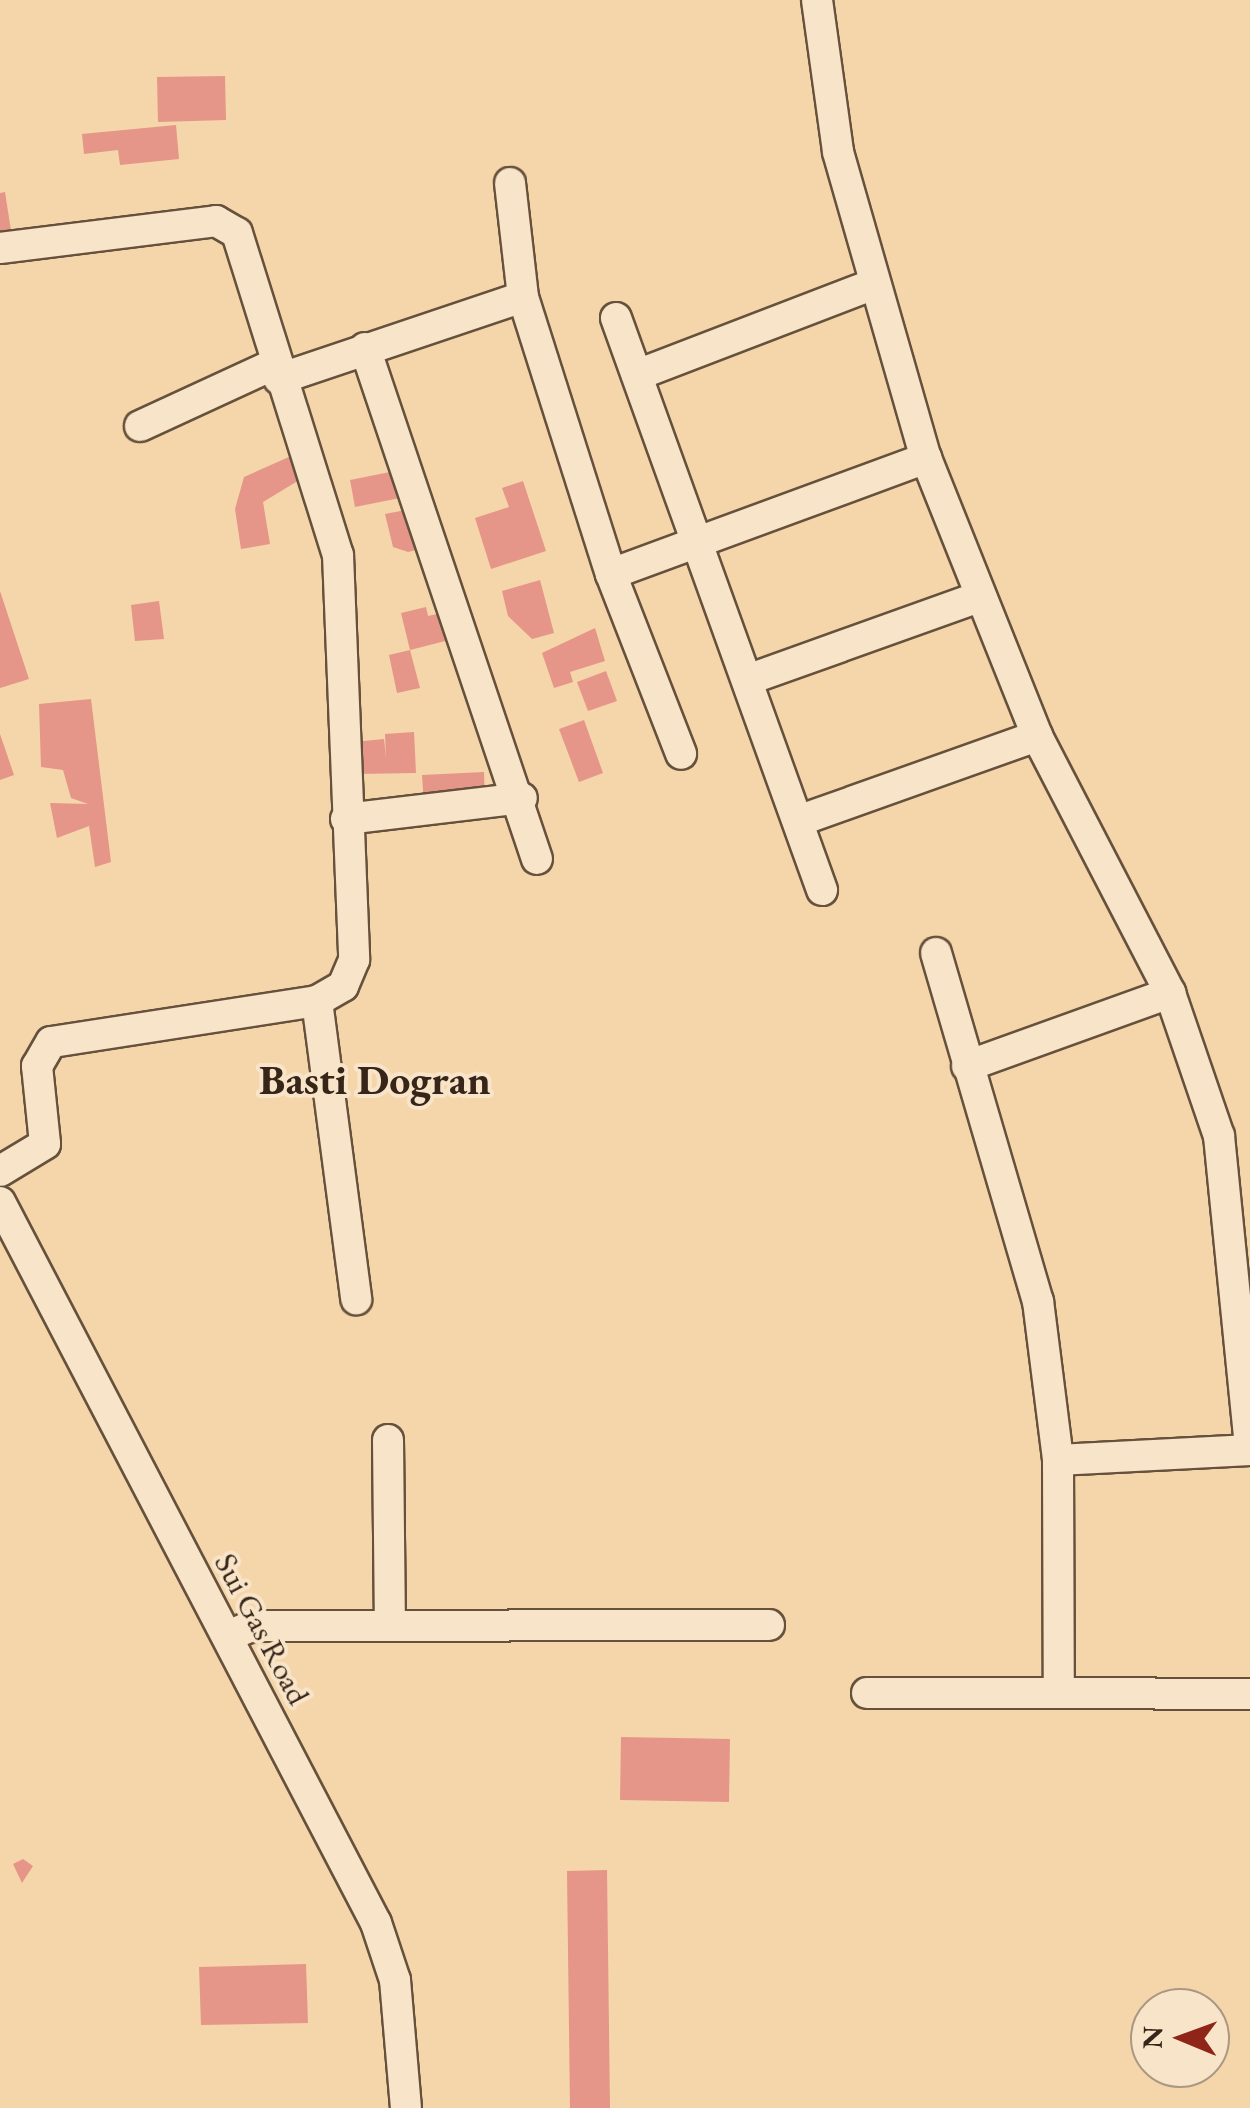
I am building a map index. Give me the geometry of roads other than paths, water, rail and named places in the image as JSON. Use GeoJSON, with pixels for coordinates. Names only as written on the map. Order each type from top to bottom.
{"type":"FeatureCollection","features":[{"type":"Feature","properties":{"kind":"street"},"geometry":{"type":"LineString","coordinates":[[818,0],[838,152],[872,285],[926,458],[976,598],[1037,736],[1170,993],[1218,1136],[1250,1448],[1058,1460]]}},
{"type":"Feature","properties":{"kind":"street"},"geometry":{"type":"LineString","coordinates":[[510,183],[524,297],[611,574],[681,754]]}},
{"type":"Feature","properties":{"kind":"street"},"geometry":{"type":"LineString","coordinates":[[0,248],[229,222],[338,554],[354,960],[344,986],[316,1001],[51,1042],[37,1066],[45,1144],[0,1171]]}},
{"type":"Feature","properties":{"kind":"street"},"geometry":{"type":"LineString","coordinates":[[637,375],[872,285]]}},
{"type":"Feature","properties":{"kind":"street"},"geometry":{"type":"LineString","coordinates":[[140,426],[277,371],[365,348],[524,297]]}},
{"type":"Feature","properties":{"kind":"street"},"geometry":{"type":"LineString","coordinates":[[616,318],[822,890]]}},
{"type":"Feature","properties":{"kind":"street"},"geometry":{"type":"LineString","coordinates":[[365,348],[522,798],[538,859]]}},
{"type":"Feature","properties":{"kind":"street"},"geometry":{"type":"LineString","coordinates":[[611,574],[926,458]]}},
{"type":"Feature","properties":{"kind":"street"},"geometry":{"type":"LineString","coordinates":[[747,680],[976,598]]}},
{"type":"Feature","properties":{"kind":"street"},"geometry":{"type":"LineString","coordinates":[[798,821],[1037,736]]}},
{"type":"Feature","properties":{"kind":"street"},"geometry":{"type":"LineString","coordinates":[[346,819],[522,798]]}},
{"type":"Feature","properties":{"kind":"street"},"geometry":{"type":"LineString","coordinates":[[936,953],[1038,1301],[1058,1460],[1059,1692]]}},
{"type":"Feature","properties":{"kind":"street"},"geometry":{"type":"LineString","coordinates":[[967,1066],[1170,993]]}},
{"type":"Feature","properties":{"kind":"street"},"geometry":{"type":"LineString","coordinates":[[316,1001],[356,1299]]}},
{"type":"Feature","properties":{"kind":"street","name":"Sui Gas Road"},"geometry":{"type":"LineString","coordinates":[[0,1202],[11,1248],[228,1636],[376,1923],[395,1980],[406,2108]]}},
{"type":"Feature","properties":{"kind":"street"},"geometry":{"type":"LineString","coordinates":[[388,1440],[390,1625]]}},
{"type":"Feature","properties":{"kind":"street"},"geometry":{"type":"LineString","coordinates":[[228,1636],[252,1626],[769,1624]]}},
{"type":"Feature","properties":{"kind":"street"},"geometry":{"type":"LineString","coordinates":[[867,1693],[1250,1694]]}},
{"type":"Feature","properties":{"kind":"district","name":"Basti Dogran"},"geometry":{"type":"Point","coordinates":[375,1080]}}]}
